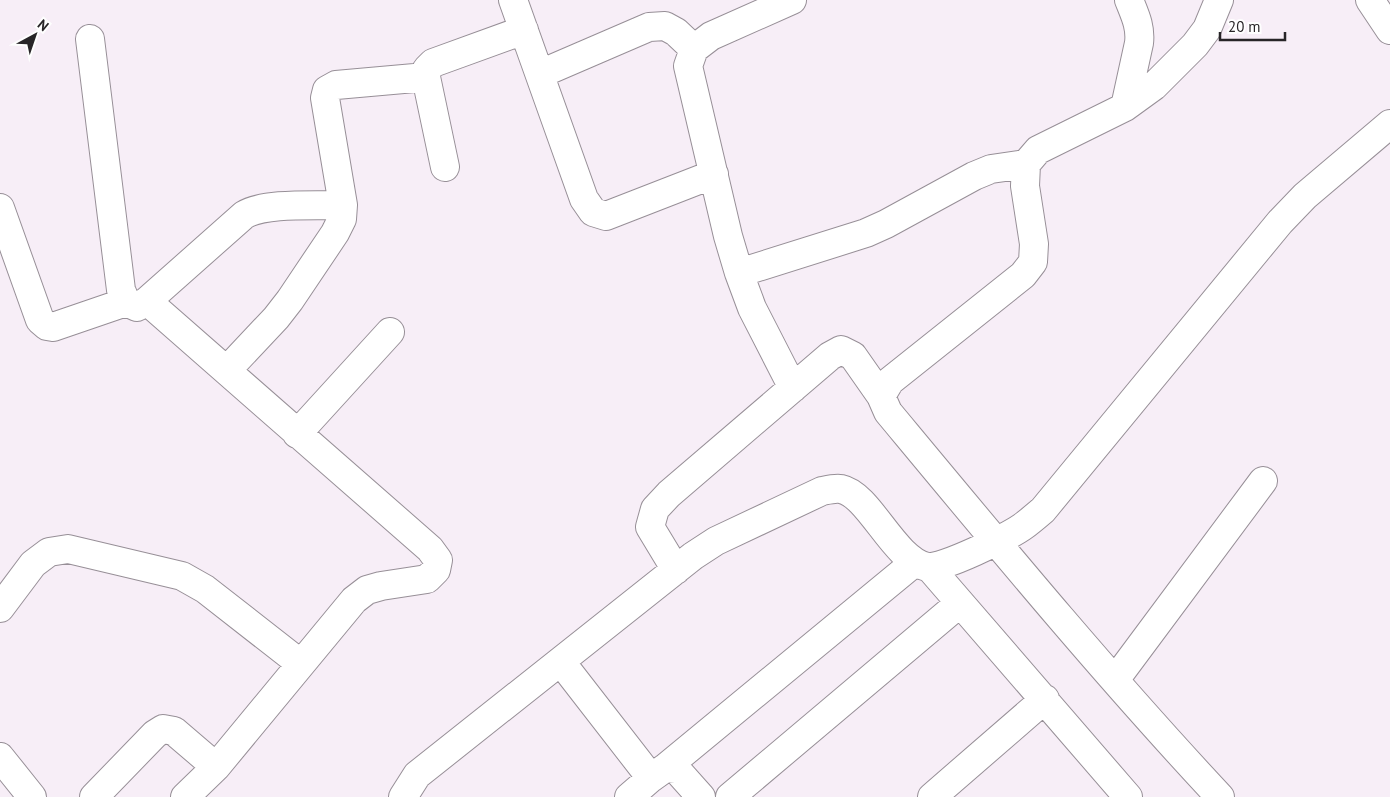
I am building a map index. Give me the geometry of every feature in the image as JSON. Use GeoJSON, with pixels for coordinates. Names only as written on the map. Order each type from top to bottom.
{"type":"FeatureCollection","features":[{"type":"Feature","properties":{"kind":"street"},"geometry":{"type":"LineString","coordinates":[[513,0],[584,199],[593,212],[606,216],[714,174]]}},
{"type":"Feature","properties":{"kind":"street"},"geometry":{"type":"LineString","coordinates":[[792,0],[711,36],[694,49],[688,66],[739,273],[752,308],[793,388]]}},
{"type":"Feature","properties":{"kind":"street"},"geometry":{"type":"LineString","coordinates":[[1126,107],[1140,43],[1137,20],[1129,0]]}},
{"type":"Feature","properties":{"kind":"street"},"geometry":{"type":"LineString","coordinates":[[881,396],[890,381],[1023,275],[1033,262],[1034,244],[1026,186],[1026,164],[1038,150],[1126,107],[1154,86],[1195,45],[1207,29],[1219,0]]}},
{"type":"Feature","properties":{"kind":"street"},"geometry":{"type":"LineString","coordinates":[[1370,0],[1390,30]]}},
{"type":"Feature","properties":{"kind":"street"},"geometry":{"type":"LineString","coordinates":[[540,74],[649,27],[665,26],[676,32],[694,49]]}},
{"type":"Feature","properties":{"kind":"street"},"geometry":{"type":"LineString","coordinates":[[445,167],[426,77],[427,69],[433,63],[524,30]]}},
{"type":"Feature","properties":{"kind":"street"},"geometry":{"type":"LineString","coordinates":[[90,39],[121,290],[227,370],[297,434],[430,549],[438,560],[436,570],[427,579],[366,590],[354,600],[216,767],[185,797]]}},
{"type":"Feature","properties":{"kind":"street"},"geometry":{"type":"LineString","coordinates":[[227,370],[276,318],[290,300],[335,233],[342,219],[343,205],[325,98],[327,90],[336,85],[426,77]]}},
{"type":"Feature","properties":{"kind":"street"},"geometry":{"type":"LineString","coordinates":[[629,797],[922,565],[952,560],[996,542],[1021,528],[1043,510],[1280,222],[1305,196],[1390,124]]}},
{"type":"Feature","properties":{"kind":"street"},"geometry":{"type":"LineString","coordinates":[[739,273],[866,233],[974,176],[991,169],[1026,164]]}},
{"type":"Feature","properties":{"kind":"street"},"geometry":{"type":"LineString","coordinates":[[0,208],[40,320],[47,326],[53,327],[137,302],[252,210],[343,205]]}},
{"type":"Feature","properties":{"kind":"street"},"geometry":{"type":"LineString","coordinates":[[297,434],[390,332]]}},
{"type":"Feature","properties":{"kind":"street"},"geometry":{"type":"LineString","coordinates":[[676,570],[650,527],[655,509],[669,494],[830,356],[842,350],[853,356],[881,396],[888,412],[996,542],[1165,739],[1220,797]]}},
{"type":"Feature","properties":{"kind":"street"},"geometry":{"type":"LineString","coordinates":[[1115,680],[1263,482]]}},
{"type":"Feature","properties":{"kind":"street"},"geometry":{"type":"LineString","coordinates":[[403,797],[417,775],[676,570],[716,541],[822,491],[839,488],[849,492],[858,500],[900,548],[922,565],[960,603],[1128,797]]}},
{"type":"Feature","properties":{"kind":"street"},"geometry":{"type":"LineString","coordinates":[[0,608],[33,564],[49,552],[68,549],[182,576],[205,589],[301,664]]}},
{"type":"Feature","properties":{"kind":"street"},"geometry":{"type":"LineString","coordinates":[[730,797],[960,603]]}},
{"type":"Feature","properties":{"kind":"street"},"geometry":{"type":"LineString","coordinates":[[561,662],[658,773]]}},
{"type":"Feature","properties":{"kind":"street"},"geometry":{"type":"LineString","coordinates":[[932,797],[1045,699]]}},
{"type":"Feature","properties":{"kind":"street"},"geometry":{"type":"LineString","coordinates":[[94,797],[155,734],[163,729],[174,731],[216,767]]}},
{"type":"Feature","properties":{"kind":"street"},"geometry":{"type":"LineString","coordinates":[[0,757],[32,797]]}},
{"type":"Feature","properties":{"kind":"street"},"geometry":{"type":"LineString","coordinates":[[658,773],[676,769],[701,797]]}}]}
